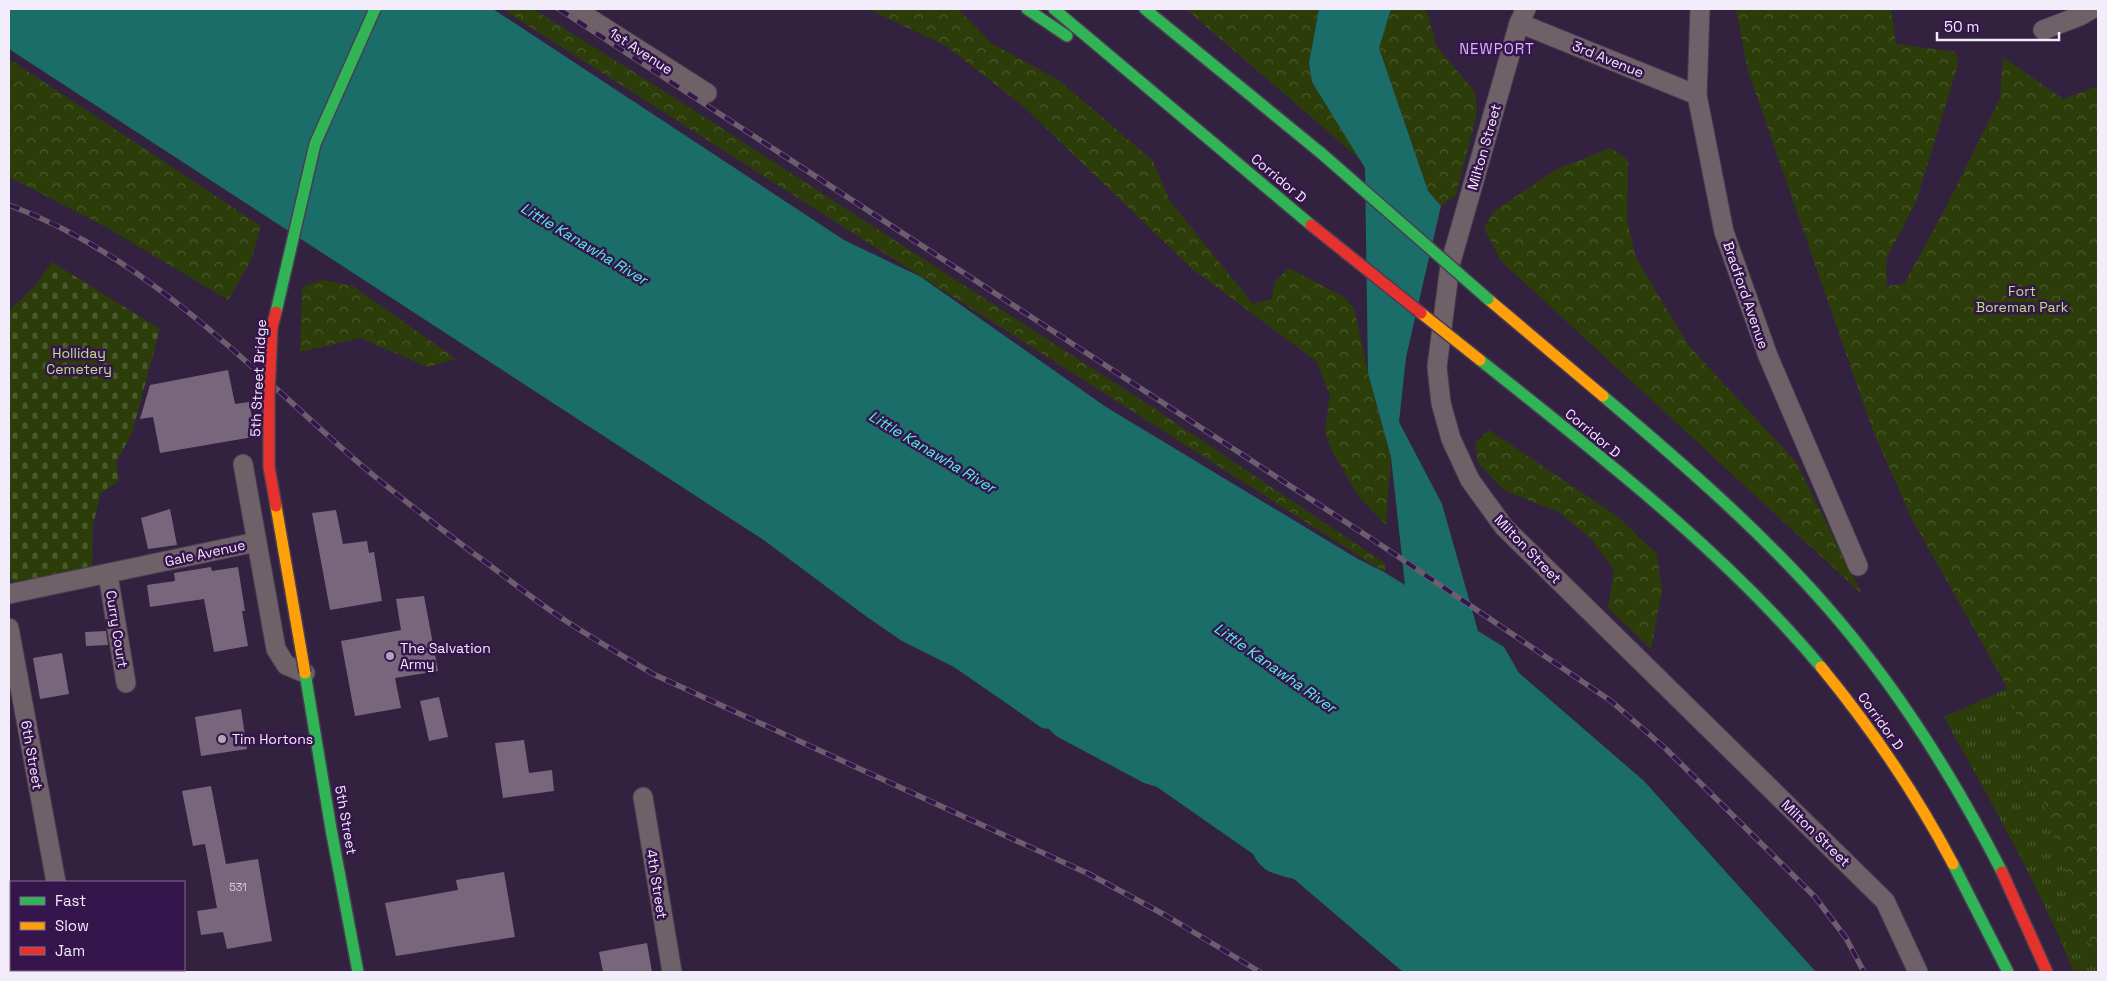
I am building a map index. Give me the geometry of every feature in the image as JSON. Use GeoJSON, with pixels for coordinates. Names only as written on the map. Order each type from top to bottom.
{"type":"FeatureCollection","features":[{"type":"Feature","properties":{"kind":"main road","name":"5th Street Bridge"},"geometry":{"type":"LineString","coordinates":[[305,673],[269,467],[269,394],[272,327],[316,144],[375,9]]}},
{"type":"Feature","properties":{"kind":"main road"},"geometry":{"type":"LineString","coordinates":[[1027,9],[1176,110]]}},
{"type":"Feature","properties":{"kind":"main road","name":"Corridor D"},"geometry":{"type":"LineString","coordinates":[[1054,9],[1311,225],[1571,433],[1660,509],[1742,584],[1820,666],[1900,773],[1973,899],[2008,972]]}},
{"type":"Feature","properties":{"kind":"main road","name":"Corridor D"},"geometry":{"type":"LineString","coordinates":[[1145,9],[1321,154],[1488,299],[1656,440],[1776,552],[1838,619],[1920,728],[1978,824],[2031,933],[2047,972]]}},
{"type":"Feature","properties":{"kind":"main road","name":"5th Street"},"geometry":{"type":"LineString","coordinates":[[305,673],[331,829],[358,972]]}},
{"type":"Feature","properties":{"kind":"street","name":"1st Avenue"},"geometry":{"type":"LineString","coordinates":[[575,9],[707,93]]}},
{"type":"Feature","properties":{"kind":"street","name":"Bradford Avenue"},"geometry":{"type":"LineString","coordinates":[[1700,9],[1697,94],[1724,232],[1768,356],[1858,566]]}},
{"type":"Feature","properties":{"kind":"street"},"geometry":{"type":"LineString","coordinates":[[2043,30],[2080,16],[2092,9]]}},
{"type":"Feature","properties":{"kind":"street","name":"3rd Avenue"},"geometry":{"type":"LineString","coordinates":[[1523,16],[1697,94]]}},
{"type":"Feature","properties":{"kind":"street","name":"Milton Street"},"geometry":{"type":"LineString","coordinates":[[1523,16],[1450,265],[1437,366],[1441,403],[1451,439],[1470,480],[1504,527],[1885,901],[1918,972]]}},
{"type":"Feature","properties":{"kind":"street"},"geometry":{"type":"LineString","coordinates":[[243,464],[256,542]]}},
{"type":"Feature","properties":{"kind":"street","name":"Gale Avenue"},"geometry":{"type":"LineString","coordinates":[[9,594],[256,542],[276,649],[286,665],[305,673]]}},
{"type":"Feature","properties":{"kind":"street","name":"Curry Court"},"geometry":{"type":"LineString","coordinates":[[108,574],[126,683]]}},
{"type":"Feature","properties":{"kind":"street","name":"6th Street"},"geometry":{"type":"LineString","coordinates":[[9,628],[56,881]]}},
{"type":"Feature","properties":{"kind":"street","name":"4th Street"},"geometry":{"type":"LineString","coordinates":[[643,796],[672,972]]}},
{"type":"Feature","properties":{"kind":"green space"},"geometry":{"type":"Polygon","coordinates":[[[502,9],[533,9],[664,91],[1149,405],[1386,564],[1384,572],[502,9]]]}},
{"type":"Feature","properties":{"kind":"green space"},"geometry":{"type":"Polygon","coordinates":[[[868,9],[958,9],[991,43],[1060,81],[1153,161],[1170,201],[1253,304],[1272,299],[1275,281],[1289,268],[1344,297],[1354,308],[1368,373],[1391,457],[1386,525],[1359,497],[1331,449],[1325,432],[1330,395],[1316,361],[1191,268],[1023,106],[946,46],[868,9]]]}},
{"type":"Feature","properties":{"kind":"green space"},"geometry":{"type":"Polygon","coordinates":[[[1186,9],[1319,9],[1309,63],[1312,82],[1363,162],[1186,9]]]}},
{"type":"Feature","properties":{"kind":"green space"},"geometry":{"type":"Polygon","coordinates":[[[1391,9],[1426,9],[1437,47],[1475,92],[1477,113],[1456,195],[1441,206],[1428,191],[1379,48],[1391,9]]]}},
{"type":"Feature","properties":{"kind":"green space","name":"Fort Boreman Park"},"geometry":{"type":"Polygon","coordinates":[[[1736,9],[1891,9],[1896,44],[1956,52],[1958,65],[1916,202],[1886,260],[1887,286],[1904,284],[1945,209],[2000,99],[2003,57],[2063,99],[2098,86],[2098,949],[2087,940],[2008,689],[1912,519],[1873,431],[1748,71],[1736,9]]]}},
{"type":"Feature","properties":{"kind":"green space"},"geometry":{"type":"Polygon","coordinates":[[[9,59],[261,226],[251,260],[228,300],[104,226],[9,177],[9,59]]]}},
{"type":"Feature","properties":{"kind":"green space"},"geometry":{"type":"Polygon","coordinates":[[[1611,148],[1628,160],[1627,220],[1636,258],[1689,346],[1796,462],[1862,594],[1501,261],[1484,228],[1494,211],[1557,169],[1611,148]]]}},
{"type":"Feature","properties":{"kind":"green space"},"geometry":{"type":"Polygon","coordinates":[[[2098,165],[2098,972],[2074,972],[2029,875],[1944,717],[2060,665],[2098,165]]]}},
{"type":"Feature","properties":{"kind":"green space","name":"Holliday Cemetery"},"geometry":{"type":"Polygon","coordinates":[[[52,262],[160,329],[132,433],[116,462],[119,481],[101,493],[93,525],[92,566],[17,584],[9,578],[9,311],[35,286],[52,262]]]}},
{"type":"Feature","properties":{"kind":"green space"},"geometry":{"type":"Polygon","coordinates":[[[323,280],[353,286],[456,359],[428,367],[360,338],[300,352],[302,287],[323,280]]]}},
{"type":"Feature","properties":{"kind":"green space"},"geometry":{"type":"Polygon","coordinates":[[[1489,430],[1617,516],[1657,554],[1662,591],[1651,649],[1608,608],[1614,570],[1591,539],[1559,512],[1505,491],[1478,463],[1475,443],[1489,430]]]}},
{"type":"Feature","properties":{"kind":"water","name":"Little Kanawha River"},"geometry":{"type":"Polygon","coordinates":[[[9,9],[493,9],[844,240],[921,277],[1106,407],[1358,559],[1405,585],[1391,457],[1368,373],[1365,168],[1312,82],[1309,63],[1319,9],[1391,9],[1379,48],[1428,191],[1441,206],[1406,357],[1399,422],[1442,504],[1478,631],[1504,647],[1519,673],[1644,781],[1816,972],[1403,972],[1294,879],[1265,869],[1253,854],[1157,787],[1144,783],[1056,736],[1049,729],[1042,728],[954,667],[902,641],[765,541],[9,49],[9,9]]]}},
{"type":"Feature","properties":{"kind":"building"},"geometry":{"type":"Polygon","coordinates":[[[228,370],[235,404],[249,402],[253,423],[253,437],[160,453],[153,417],[140,419],[150,385],[228,370]]]}},
{"type":"Feature","properties":{"kind":"building"},"geometry":{"type":"Polygon","coordinates":[[[170,509],[177,545],[148,549],[141,518],[170,509]]]}},
{"type":"Feature","properties":{"kind":"building"},"geometry":{"type":"Polygon","coordinates":[[[336,510],[343,544],[367,541],[369,553],[374,552],[382,601],[330,610],[312,513],[336,510]]]}},
{"type":"Feature","properties":{"kind":"building"},"geometry":{"type":"Polygon","coordinates":[[[211,567],[212,571],[238,567],[245,611],[242,611],[248,646],[214,652],[204,599],[150,607],[147,585],[175,581],[174,573],[211,567]]]}},
{"type":"Feature","properties":{"kind":"building","name":"The Salvation Army"},"geometry":{"type":"Polygon","coordinates":[[[424,596],[438,671],[395,678],[401,708],[355,716],[341,641],[401,630],[396,599],[424,596]]]}},
{"type":"Feature","properties":{"kind":"building"},"geometry":{"type":"Polygon","coordinates":[[[106,631],[108,645],[86,646],[85,632],[106,631]]]}},
{"type":"Feature","properties":{"kind":"building"},"geometry":{"type":"Polygon","coordinates":[[[62,653],[69,694],[40,699],[33,658],[62,653]]]}},
{"type":"Feature","properties":{"kind":"building"},"geometry":{"type":"Polygon","coordinates":[[[439,697],[448,737],[429,741],[420,701],[439,697]]]}},
{"type":"Feature","properties":{"kind":"building","name":"Tim Hortons"},"geometry":{"type":"Polygon","coordinates":[[[241,709],[247,749],[201,756],[195,717],[241,709]]]}},
{"type":"Feature","properties":{"kind":"building"},"geometry":{"type":"Polygon","coordinates":[[[524,740],[529,773],[552,770],[554,791],[503,798],[495,743],[524,740]]]}},
{"type":"Feature","properties":{"kind":"building"},"geometry":{"type":"Polygon","coordinates":[[[211,786],[226,864],[258,859],[272,941],[227,949],[223,932],[201,935],[197,911],[217,908],[205,844],[193,846],[182,791],[211,786]]]}},
{"type":"Feature","properties":{"kind":"building"},"geometry":{"type":"Polygon","coordinates":[[[504,872],[515,937],[396,956],[385,903],[458,890],[456,880],[504,872]]]}},
{"type":"Feature","properties":{"kind":"building"},"geometry":{"type":"Polygon","coordinates":[[[647,943],[652,972],[603,972],[599,952],[647,943]]]}},
{"type":"Feature","properties":{"kind":"railway"},"geometry":{"type":"LineString","coordinates":[[559,9],[1384,547],[1611,701],[1666,749],[1815,897],[1846,938],[1864,972]]}},
{"type":"Feature","properties":{"kind":"railway"},"geometry":{"type":"LineString","coordinates":[[9,205],[59,227],[105,253],[150,283],[233,350],[397,495],[533,598],[591,637],[653,674],[1089,874],[1165,915],[1260,972]]}},
{"type":"Feature","properties":{"kind":"traffic: fast"},"geometry":{"type":"LineString","coordinates":[[276,312],[315,144],[375,9]]}},
{"type":"Feature","properties":{"kind":"traffic: fast"},"geometry":{"type":"LineString","coordinates":[[1027,9],[1067,36]]}},
{"type":"Feature","properties":{"kind":"traffic: fast"},"geometry":{"type":"LineString","coordinates":[[1054,9],[1311,225]]}},
{"type":"Feature","properties":{"kind":"traffic: fast"},"geometry":{"type":"LineString","coordinates":[[1145,9],[1321,153]]}},
{"type":"Feature","properties":{"kind":"traffic: fast"},"geometry":{"type":"LineString","coordinates":[[1321,153],[1488,299]]}},
{"type":"Feature","properties":{"kind":"traffic: fast"},"geometry":{"type":"LineString","coordinates":[[1480,360],[1614,468],[1701,543],[1783,624],[1821,667]]}},
{"type":"Feature","properties":{"kind":"traffic: fast"},"geometry":{"type":"LineString","coordinates":[[1603,396],[1691,472],[1747,524],[1828,608],[1878,669],[1923,734],[1964,802],[2002,872]]}},
{"type":"Feature","properties":{"kind":"traffic: fast"},"geometry":{"type":"LineString","coordinates":[[305,673],[331,829],[358,972]]}},
{"type":"Feature","properties":{"kind":"traffic: fast"},"geometry":{"type":"LineString","coordinates":[[1953,864],[2008,972]]}},
{"type":"Feature","properties":{"kind":"traffic: slow"},"geometry":{"type":"LineString","coordinates":[[1488,299],[1603,396]]}},
{"type":"Feature","properties":{"kind":"traffic: slow"},"geometry":{"type":"LineString","coordinates":[[1421,313],[1480,360]]}},
{"type":"Feature","properties":{"kind":"traffic: slow"},"geometry":{"type":"LineString","coordinates":[[276,506],[305,673]]}},
{"type":"Feature","properties":{"kind":"traffic: slow"},"geometry":{"type":"LineString","coordinates":[[1821,667],[1858,714],[1892,762],[1924,812],[1953,864]]}},
{"type":"Feature","properties":{"kind":"traffic: jam"},"geometry":{"type":"LineString","coordinates":[[1311,225],[1421,313]]}},
{"type":"Feature","properties":{"kind":"traffic: jam"},"geometry":{"type":"LineString","coordinates":[[276,312],[272,327],[269,394],[269,467],[276,506]]}},
{"type":"Feature","properties":{"kind":"traffic: jam"},"geometry":{"type":"LineString","coordinates":[[2002,872],[2047,972]]}},
{"type":"Feature","properties":{"kind":"place","name":"The Salvation Army"},"geometry":{"type":"Point","coordinates":[390,656]}},
{"type":"Feature","properties":{"kind":"place","name":"Tim Hortons"},"geometry":{"type":"Point","coordinates":[222,739]}},
{"type":"Feature","properties":{"kind":"district","name":"NEWPORT"},"geometry":{"type":"Point","coordinates":[1497,49]}}]}
